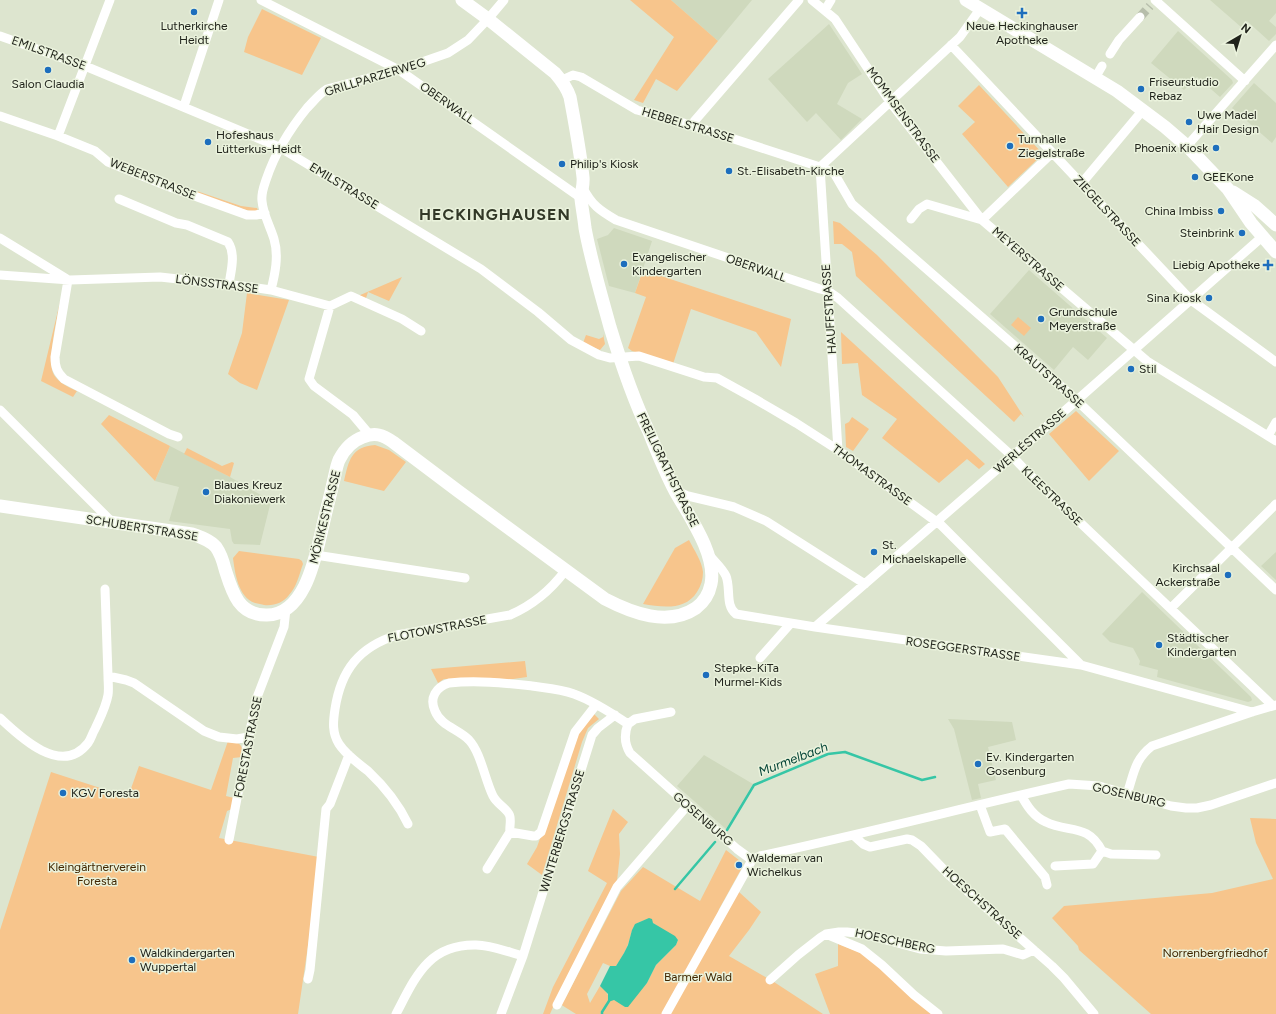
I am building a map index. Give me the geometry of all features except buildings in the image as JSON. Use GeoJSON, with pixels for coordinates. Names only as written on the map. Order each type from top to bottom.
{"type":"FeatureCollection","features":[{"type":"Feature","properties":{"kind":"street"},"geometry":{"type":"LineString","coordinates":[[58,136],[110,0]]}},
{"type":"Feature","properties":{"kind":"street"},"geometry":{"type":"LineString","coordinates":[[184,106],[219,0]]}},
{"type":"Feature","properties":{"kind":"street","name":"OBERWALL"},"geometry":{"type":"LineString","coordinates":[[261,0],[399,70],[582,193],[595,207],[616,220],[820,290],[828,291]]}},
{"type":"Feature","properties":{"kind":"street","name":"FREILIGRATHSTRASSE"},"geometry":{"type":"LineString","coordinates":[[368,434],[379,434],[385,436],[413,459],[565,571],[605,599],[618,606],[643,614],[675,617],[691,611],[699,606],[709,592],[713,574],[710,556],[675,490],[642,419],[604,307],[585,228],[582,193],[583,178],[570,98],[567,88],[555,73],[462,0]]}},
{"type":"Feature","properties":{"kind":"street","name":"GRILLPARZERWEG"},"geometry":{"type":"LineString","coordinates":[[271,290],[275,275],[276,256],[274,240],[262,200],[262,190],[272,162],[300,116],[320,94],[327,89],[399,70],[448,53],[468,40],[504,0]]}},
{"type":"Feature","properties":{"kind":"street"},"geometry":{"type":"LineString","coordinates":[[691,125],[799,0]]}},
{"type":"Feature","properties":{"kind":"street","name":"MOMMSENSTRASSE"},"geometry":{"type":"LineString","coordinates":[[812,0],[835,18],[890,102],[982,220]]}},
{"type":"Feature","properties":{"kind":"street"},"geometry":{"type":"LineString","coordinates":[[825,10],[831,0]]}},
{"type":"Feature","properties":{"kind":"street"},"geometry":{"type":"LineString","coordinates":[[966,0],[1117,91],[1187,146],[1228,189],[1262,237],[1276,252]]}},
{"type":"Feature","properties":{"kind":"street"},"geometry":{"type":"LineString","coordinates":[[1153,2],[1245,81]]}},
{"type":"Feature","properties":{"kind":"street"},"geometry":{"type":"LineString","coordinates":[[820,167],[960,37],[980,9]]}},
{"type":"Feature","properties":{"kind":"street"},"geometry":{"type":"LineString","coordinates":[[1110,54],[1119,40],[1140,17]]}},
{"type":"Feature","properties":{"kind":"street","name":"EMILSTRASSE"},"geometry":{"type":"LineString","coordinates":[[0,36],[85,66],[280,147],[481,269],[538,312],[571,340],[599,355],[610,358],[620,357]]}},
{"type":"Feature","properties":{"kind":"street","name":"ZIEGELSTRASSE"},"geometry":{"type":"LineString","coordinates":[[951,45],[1191,300],[1276,362]]}},
{"type":"Feature","properties":{"kind":"street"},"geometry":{"type":"LineString","coordinates":[[1187,146],[1276,45]]}},
{"type":"Feature","properties":{"kind":"street"},"geometry":{"type":"LineString","coordinates":[[1095,78],[1102,66]]}},
{"type":"Feature","properties":{"kind":"street","name":"HEBBELSTRASSE"},"geometry":{"type":"LineString","coordinates":[[562,80],[573,75],[581,77],[637,110],[691,125],[820,167]]}},
{"type":"Feature","properties":{"kind":"street"},"geometry":{"type":"LineString","coordinates":[[1081,184],[1142,110]]}},
{"type":"Feature","properties":{"kind":"street","name":"WEBERSTRASSE"},"geometry":{"type":"LineString","coordinates":[[0,116],[58,136],[95,152],[108,162],[167,186],[247,215],[265,213]]}},
{"type":"Feature","properties":{"kind":"street"},"geometry":{"type":"LineString","coordinates":[[982,220],[1052,153]]}},
{"type":"Feature","properties":{"kind":"street","name":"HAUFFSTRASSE"},"geometry":{"type":"LineString","coordinates":[[820,167],[838,450]]}},
{"type":"Feature","properties":{"kind":"street","name":"KRAUTSTRASSE"},"geometry":{"type":"LineString","coordinates":[[820,167],[834,173],[852,204],[1076,401],[1276,590]]}},
{"type":"Feature","properties":{"kind":"street"},"geometry":{"type":"LineString","coordinates":[[1228,189],[1255,206],[1276,225]]}},
{"type":"Feature","properties":{"kind":"street"},"geometry":{"type":"LineString","coordinates":[[119,199],[176,223],[228,242],[232,247],[233,255],[229,284]]}},
{"type":"Feature","properties":{"kind":"street","name":"MEYERSTRASSE"},"geometry":{"type":"LineString","coordinates":[[911,219],[919,209],[927,204],[982,220],[1147,362],[1272,438]]}},
{"type":"Feature","properties":{"kind":"street","name":"WERLÉSTRASSE"},"geometry":{"type":"LineString","coordinates":[[815,627],[1076,401],[1262,237]]}},
{"type":"Feature","properties":{"kind":"street"},"geometry":{"type":"LineString","coordinates":[[0,238],[69,280],[55,357],[55,366],[58,374],[64,379],[169,434],[178,437]]}},
{"type":"Feature","properties":{"kind":"street","name":"LÖNSSTRASSE"},"geometry":{"type":"LineString","coordinates":[[0,275],[69,280],[160,277],[271,290],[330,306]]}},
{"type":"Feature","properties":{"kind":"street","name":"KLEESTRASSE"},"geometry":{"type":"LineString","coordinates":[[828,291],[850,308],[1012,456],[1028,473],[1274,706]]}},
{"type":"Feature","properties":{"kind":"street"},"geometry":{"type":"LineString","coordinates":[[368,434],[353,415],[314,386],[309,379],[330,306],[351,296],[402,319],[422,331]]}},
{"type":"Feature","properties":{"kind":"street","name":"THOMASTRASSE"},"geometry":{"type":"LineString","coordinates":[[620,357],[639,356],[704,377],[717,378],[796,423],[838,450],[941,525],[1081,665]]}},
{"type":"Feature","properties":{"kind":"street"},"geometry":{"type":"LineString","coordinates":[[0,410],[110,521]]}},
{"type":"Feature","properties":{"kind":"street"},"geometry":{"type":"LineString","coordinates":[[1272,438],[1276,422]]}},
{"type":"Feature","properties":{"kind":"street","name":"MÖRIKESTRASSE"},"geometry":{"type":"LineString","coordinates":[[286,609],[292,604],[311,572],[339,461],[350,445],[358,438],[368,434]]}},
{"type":"Feature","properties":{"kind":"street"},"geometry":{"type":"LineString","coordinates":[[675,490],[688,496],[734,507],[766,521],[865,584]]}},
{"type":"Feature","properties":{"kind":"street"},"geometry":{"type":"LineString","coordinates":[[1171,608],[1276,504]]}},
{"type":"Feature","properties":{"kind":"street","name":"SCHUBERTSTRASSE"},"geometry":{"type":"LineString","coordinates":[[0,506],[110,521],[192,534],[204,538],[215,546],[221,554],[234,594],[239,604],[256,614],[265,615],[273,615],[286,609]]}},
{"type":"Feature","properties":{"kind":"street"},"geometry":{"type":"LineString","coordinates":[[316,556],[465,578]]}},
{"type":"Feature","properties":{"kind":"street","name":"ROSEGGERSTRASSE"},"geometry":{"type":"LineString","coordinates":[[710,556],[724,571],[727,577],[730,609],[736,614],[815,627],[1081,665],[1252,712]]}},
{"type":"Feature","properties":{"kind":"street","name":"FLOTOWSTRASSE"},"geometry":{"type":"LineString","coordinates":[[408,824],[402,810],[392,796],[341,747],[336,739],[333,730],[334,720],[337,698],[343,678],[354,661],[373,645],[384,639],[397,635],[510,615],[523,610],[538,600],[565,571]]}},
{"type":"Feature","properties":{"kind":"street"},"geometry":{"type":"LineString","coordinates":[[0,718],[21,737],[40,750],[50,754],[61,756],[71,755],[80,750],[88,742],[105,706],[108,695],[105,589]]}},
{"type":"Feature","properties":{"kind":"street","name":"FORESTASTRASSE"},"geometry":{"type":"LineString","coordinates":[[229,840],[256,700],[284,627],[286,609]]}},
{"type":"Feature","properties":{"kind":"street"},"geometry":{"type":"LineString","coordinates":[[760,658],[791,623]]}},
{"type":"Feature","properties":{"kind":"street"},"geometry":{"type":"LineString","coordinates":[[108,676],[126,680],[134,684],[204,731],[219,737],[237,739],[248,736]]}},
{"type":"Feature","properties":{"kind":"street"},"geometry":{"type":"LineString","coordinates":[[487,869],[510,832],[509,814],[494,798],[475,748],[469,740],[442,722],[434,710],[433,701],[437,689],[442,685],[449,683],[491,681],[544,688],[575,694],[615,715],[628,724],[635,719],[671,712]]}},
{"type":"Feature","properties":{"kind":"street"},"geometry":{"type":"LineString","coordinates":[[510,832],[536,836],[541,832],[575,732],[596,705]]}},
{"type":"Feature","properties":{"kind":"street"},"geometry":{"type":"LineString","coordinates":[[1128,794],[1140,756],[1152,746],[1274,706]]}},
{"type":"Feature","properties":{"kind":"street","name":"WINTERBERGSTRASSE"},"geometry":{"type":"LineString","coordinates":[[501,1014],[523,956],[592,735],[598,728],[615,715]]}},
{"type":"Feature","properties":{"kind":"street","name":"GOSENBURG"},"geometry":{"type":"LineString","coordinates":[[628,724],[625,737],[626,746],[630,753],[737,849],[752,860],[760,856],[818,844],[1069,784],[1099,786],[1171,806],[1197,808],[1211,806],[1276,783]]}},
{"type":"Feature","properties":{"kind":"street"},"geometry":{"type":"LineString","coordinates":[[308,979],[326,809],[330,804],[349,755]]}},
{"type":"Feature","properties":{"kind":"street"},"geometry":{"type":"LineString","coordinates":[[1021,795],[1028,807],[1045,822],[1082,831],[1089,835],[1099,845],[1102,851],[1111,854],[1156,855]]}},
{"type":"Feature","properties":{"kind":"street"},"geometry":{"type":"LineString","coordinates":[[980,805],[990,832],[1005,829],[1046,877],[1047,885]]}},
{"type":"Feature","properties":{"kind":"street"},"geometry":{"type":"LineString","coordinates":[[557,1005],[617,887],[688,806]]}},
{"type":"Feature","properties":{"kind":"street","name":"HOESCHSTRASSE"},"geometry":{"type":"LineString","coordinates":[[854,835],[863,844],[870,847],[907,839],[921,846],[950,876],[1064,978],[1094,1014]]}},
{"type":"Feature","properties":{"kind":"street"},"geometry":{"type":"LineString","coordinates":[[1055,866],[1093,864],[1102,851]]}},
{"type":"Feature","properties":{"kind":"street"},"geometry":{"type":"LineString","coordinates":[[666,1014],[752,860]]}},
{"type":"Feature","properties":{"kind":"street","name":"HOESCHBERG"},"geometry":{"type":"LineString","coordinates":[[826,934],[847,932],[864,934],[920,949],[946,951],[1003,949],[1023,955],[1034,950]]}},
{"type":"Feature","properties":{"kind":"street"},"geometry":{"type":"LineString","coordinates":[[770,980],[798,955],[826,934],[862,949],[938,1014]]}},
{"type":"Feature","properties":{"kind":"street"},"geometry":{"type":"LineString","coordinates":[[396,1014],[420,969],[432,958],[445,951],[458,946],[476,945],[523,956]]}},
{"type":"Feature","properties":{"kind":"shaded area"},"geometry":{"type":"Polygon","coordinates":[[[671,0],[752,0],[718,41],[671,0]]]}},
{"type":"Feature","properties":{"kind":"shaded area"},"geometry":{"type":"Polygon","coordinates":[[[1210,0],[1276,0],[1276,13],[1269,21],[1276,27],[1276,34],[1269,41],[1247,21],[1241,27],[1210,0]]]}},
{"type":"Feature","properties":{"kind":"shaded area"},"geometry":{"type":"Polygon","coordinates":[[[829,24],[862,74],[848,83],[837,104],[862,119],[841,140],[816,113],[807,122],[768,79],[829,24]]]}},
{"type":"Feature","properties":{"kind":"shaded area"},"geometry":{"type":"Polygon","coordinates":[[[1178,31],[1232,80],[1233,83],[1220,97],[1197,77],[1184,90],[1151,63],[1178,31]]]}},
{"type":"Feature","properties":{"kind":"shaded area"},"geometry":{"type":"Polygon","coordinates":[[[1254,83],[1276,103],[1276,137],[1272,143],[1232,108],[1254,83]]]}},
{"type":"Feature","properties":{"kind":"shaded area","name":"Evangelischer Kindergarten"},"geometry":{"type":"Polygon","coordinates":[[[614,228],[652,241],[635,293],[609,286],[597,239],[608,235],[614,228]]]}},
{"type":"Feature","properties":{"kind":"shaded area","name":"Grundschule Meyerstraße"},"geometry":{"type":"Polygon","coordinates":[[[1029,270],[1107,338],[1088,360],[1073,347],[1054,370],[990,314],[1029,270]]]}},
{"type":"Feature","properties":{"kind":"shaded area"},"geometry":{"type":"Polygon","coordinates":[[[170,446],[230,477],[271,501],[260,545],[234,544],[230,529],[169,521],[179,487],[155,481],[170,446]]]}},
{"type":"Feature","properties":{"kind":"shaded area"},"geometry":{"type":"Polygon","coordinates":[[[1276,552],[1276,580],[1261,566],[1276,552]]]}},
{"type":"Feature","properties":{"kind":"shaded area","name":"Städtischer Kindergarten"},"geometry":{"type":"Polygon","coordinates":[[[1142,592],[1251,697],[1252,700],[1248,702],[1157,677],[1158,670],[1139,665],[1140,661],[1133,648],[1110,642],[1102,634],[1142,592]]]}},
{"type":"Feature","properties":{"kind":"shaded area","name":"Ev. Kindergarten Gosenburg"},"geometry":{"type":"Polygon","coordinates":[[[948,719],[1012,722],[1016,740],[988,747],[996,780],[978,784],[981,798],[972,800],[954,729],[948,719]]]}},
{"type":"Feature","properties":{"kind":"shaded area"},"geometry":{"type":"Polygon","coordinates":[[[704,755],[753,784],[726,829],[677,786],[704,755]]]}},
{"type":"Feature","properties":{"kind":"green space"},"geometry":{"type":"Polygon","coordinates":[[[630,0],[671,0],[718,41],[677,91],[656,79],[643,103],[634,100],[674,37],[630,0]]]}},
{"type":"Feature","properties":{"kind":"green space"},"geometry":{"type":"Polygon","coordinates":[[[262,9],[321,38],[302,75],[244,52],[248,37],[262,9]]]}},
{"type":"Feature","properties":{"kind":"green space"},"geometry":{"type":"Polygon","coordinates":[[[979,85],[1043,154],[1008,187],[962,134],[975,122],[958,106],[979,85]]]}},
{"type":"Feature","properties":{"kind":"green space"},"geometry":{"type":"Polygon","coordinates":[[[107,158],[161,179],[241,206],[257,208],[258,211],[255,212],[224,202],[222,203],[107,158]]]}},
{"type":"Feature","properties":{"kind":"green space"},"geometry":{"type":"Polygon","coordinates":[[[833,221],[840,223],[877,255],[998,377],[1024,417],[1021,414],[1014,422],[856,276],[852,252],[842,244],[834,244],[833,221]]]}},
{"type":"Feature","properties":{"kind":"green space"},"geometry":{"type":"Polygon","coordinates":[[[643,270],[791,319],[781,367],[756,332],[691,309],[673,364],[632,351],[628,348],[646,297],[635,293],[643,270]]]}},
{"type":"Feature","properties":{"kind":"green space"},"geometry":{"type":"Polygon","coordinates":[[[402,277],[389,301],[368,292],[366,298],[358,296],[402,277]]]}},
{"type":"Feature","properties":{"kind":"green space"},"geometry":{"type":"Polygon","coordinates":[[[247,293],[289,300],[257,390],[240,383],[228,374],[242,333],[247,293]]]}},
{"type":"Feature","properties":{"kind":"green space"},"geometry":{"type":"Polygon","coordinates":[[[61,298],[53,338],[51,360],[52,369],[54,375],[61,383],[77,391],[73,397],[41,381],[61,298]]]}},
{"type":"Feature","properties":{"kind":"green space"},"geometry":{"type":"Polygon","coordinates":[[[1018,317],[1031,328],[1024,336],[1011,325],[1018,317]]]}},
{"type":"Feature","properties":{"kind":"green space"},"geometry":{"type":"Polygon","coordinates":[[[841,332],[985,464],[979,469],[967,459],[939,483],[882,438],[897,419],[862,395],[858,363],[842,364],[841,332]]]}},
{"type":"Feature","properties":{"kind":"green space"},"geometry":{"type":"Polygon","coordinates":[[[603,334],[605,344],[600,350],[583,343],[586,335],[599,339],[603,337],[603,334]]]}},
{"type":"Feature","properties":{"kind":"green space"},"geometry":{"type":"Polygon","coordinates":[[[1076,411],[1119,451],[1089,481],[1049,434],[1076,411]]]}},
{"type":"Feature","properties":{"kind":"green space"},"geometry":{"type":"Polygon","coordinates":[[[109,415],[170,446],[155,481],[101,424],[109,415]]]}},
{"type":"Feature","properties":{"kind":"green space"},"geometry":{"type":"Polygon","coordinates":[[[852,417],[869,429],[853,451],[846,447],[845,424],[849,422],[852,417]]]}},
{"type":"Feature","properties":{"kind":"green space"},"geometry":{"type":"Polygon","coordinates":[[[375,445],[389,450],[406,462],[384,491],[344,481],[352,456],[367,446],[375,445]]]}},
{"type":"Feature","properties":{"kind":"green space"},"geometry":{"type":"Polygon","coordinates":[[[187,448],[222,466],[232,462],[234,463],[230,477],[184,454],[187,448]]]}},
{"type":"Feature","properties":{"kind":"green space"},"geometry":{"type":"Polygon","coordinates":[[[689,540],[703,572],[702,582],[697,592],[692,598],[680,605],[665,607],[643,604],[675,548],[689,540]]]}},
{"type":"Feature","properties":{"kind":"green space"},"geometry":{"type":"Polygon","coordinates":[[[239,551],[299,559],[302,561],[303,564],[296,584],[287,598],[271,605],[255,603],[249,600],[238,584],[235,571],[233,558],[239,551]]]}},
{"type":"Feature","properties":{"kind":"green space"},"geometry":{"type":"Polygon","coordinates":[[[525,661],[527,677],[506,680],[444,679],[438,683],[431,669],[525,661]]]}},
{"type":"Feature","properties":{"kind":"green space"},"geometry":{"type":"Polygon","coordinates":[[[594,714],[599,719],[588,728],[582,742],[542,875],[527,864],[537,847],[576,737],[594,714]]]}},
{"type":"Feature","properties":{"kind":"green space","name":"Kleingärtnerverein Foresta"},"geometry":{"type":"Polygon","coordinates":[[[228,741],[236,742],[240,745],[242,757],[233,758],[226,796],[234,798],[232,809],[227,811],[219,838],[319,857],[298,1014],[0,1014],[0,930],[51,772],[128,797],[139,766],[211,790],[228,741]]]}},
{"type":"Feature","properties":{"kind":"green space"},"geometry":{"type":"Polygon","coordinates":[[[613,809],[628,822],[619,834],[620,854],[617,881],[550,1014],[543,1014],[553,987],[607,883],[588,871],[613,809]]]}},
{"type":"Feature","properties":{"kind":"green space","name":"Norrenbergfriedhof"},"geometry":{"type":"Polygon","coordinates":[[[1250,818],[1276,819],[1276,1014],[1151,1014],[1079,950],[1078,946],[1052,918],[1064,906],[1212,893],[1273,879],[1256,843],[1250,818]]]}},
{"type":"Feature","properties":{"kind":"green space","name":"Barmer Wald"},"geometry":{"type":"Polygon","coordinates":[[[726,850],[744,864],[718,911],[739,892],[761,912],[729,956],[774,982],[823,1014],[576,1014],[560,1004],[565,999],[621,891],[643,867],[700,901],[726,850]],[[646,920],[634,927],[626,950],[616,966],[610,966],[603,963],[587,994],[590,1003],[600,986],[605,990],[611,1000],[617,1001],[625,1007],[647,983],[656,965],[676,945],[678,940],[646,920]]]}},
{"type":"Feature","properties":{"kind":"green space"},"geometry":{"type":"Polygon","coordinates":[[[838,944],[864,954],[935,1014],[830,1014],[815,974],[838,966],[838,944]]]}},
{"type":"Feature","properties":{"kind":"water"},"geometry":{"type":"Polygon","coordinates":[[[649,918],[652,919],[653,923],[675,936],[678,940],[676,945],[656,965],[647,983],[628,1007],[625,1007],[614,1000],[608,1002],[608,994],[600,986],[610,966],[616,966],[624,953],[635,924],[649,918]]]}},
{"type":"Feature","properties":{"kind":"waterway","name":"Murmelbach"},"geometry":{"type":"LineString","coordinates":[[727,830],[754,785],[828,754],[845,752],[922,780],[935,777]]}},
{"type":"Feature","properties":{"kind":"waterway","name":"Murmelbach"},"geometry":{"type":"LineString","coordinates":[[675,889],[715,842]]}},
{"type":"Feature","properties":{"kind":"waterway","name":"Murmelbach"},"geometry":{"type":"LineString","coordinates":[[602,1014],[609,1001]]}},
{"type":"Feature","properties":{"kind":"tunnel"},"geometry":{"type":"LineString","coordinates":[[1140,17],[1150,6]]}},
{"type":"Feature","properties":{"kind":"place","name":"Lutherkirche Heidt"},"geometry":{"type":"Point","coordinates":[194,12]}},
{"type":"Feature","properties":{"kind":"place","name":"Neue Heckinghauser Apotheke"},"geometry":{"type":"Point","coordinates":[1022,13]}},
{"type":"Feature","properties":{"kind":"place","name":"Salon Claudia"},"geometry":{"type":"Point","coordinates":[48,70]}},
{"type":"Feature","properties":{"kind":"place","name":"Friseurstudio Rebaz"},"geometry":{"type":"Point","coordinates":[1141,89]}},
{"type":"Feature","properties":{"kind":"place","name":"Uwe Madel Hair Design"},"geometry":{"type":"Point","coordinates":[1189,122]}},
{"type":"Feature","properties":{"kind":"place","name":"Hofeshaus Lütterkus-Heidt"},"geometry":{"type":"Point","coordinates":[208,142]}},
{"type":"Feature","properties":{"kind":"place","name":"Turnhalle Ziegelstraße"},"geometry":{"type":"Point","coordinates":[1010,146]}},
{"type":"Feature","properties":{"kind":"place","name":"Phoenix Kiosk"},"geometry":{"type":"Point","coordinates":[1216,148]}},
{"type":"Feature","properties":{"kind":"place","name":"Philip's Kiosk"},"geometry":{"type":"Point","coordinates":[562,164]}},
{"type":"Feature","properties":{"kind":"place","name":"St.-Elisabeth-Kirche"},"geometry":{"type":"Point","coordinates":[729,171]}},
{"type":"Feature","properties":{"kind":"place","name":"GEEKone"},"geometry":{"type":"Point","coordinates":[1195,177]}},
{"type":"Feature","properties":{"kind":"place","name":"China Imbiss"},"geometry":{"type":"Point","coordinates":[1221,211]}},
{"type":"Feature","properties":{"kind":"place","name":"Steinbrink"},"geometry":{"type":"Point","coordinates":[1242,233]}},
{"type":"Feature","properties":{"kind":"place","name":"Evangelischer Kindergarten"},"geometry":{"type":"Point","coordinates":[624,264]}},
{"type":"Feature","properties":{"kind":"place","name":"Liebig Apotheke"},"geometry":{"type":"Point","coordinates":[1268,265]}},
{"type":"Feature","properties":{"kind":"place","name":"Sina Kiosk"},"geometry":{"type":"Point","coordinates":[1209,298]}},
{"type":"Feature","properties":{"kind":"place","name":"Grundschule Meyerstraße"},"geometry":{"type":"Point","coordinates":[1041,319]}},
{"type":"Feature","properties":{"kind":"place","name":"Stil"},"geometry":{"type":"Point","coordinates":[1131,369]}},
{"type":"Feature","properties":{"kind":"place","name":"Blaues Kreuz Diakoniewerk"},"geometry":{"type":"Point","coordinates":[206,492]}},
{"type":"Feature","properties":{"kind":"place","name":"St. Michaelskapelle"},"geometry":{"type":"Point","coordinates":[874,552]}},
{"type":"Feature","properties":{"kind":"place","name":"Kirchsaal Ackerstraße"},"geometry":{"type":"Point","coordinates":[1228,575]}},
{"type":"Feature","properties":{"kind":"place","name":"Städtischer Kindergarten"},"geometry":{"type":"Point","coordinates":[1159,645]}},
{"type":"Feature","properties":{"kind":"place","name":"Stepke-KiTa Murmel-Kids"},"geometry":{"type":"Point","coordinates":[706,675]}},
{"type":"Feature","properties":{"kind":"place","name":"Ev. Kindergarten Gosenburg"},"geometry":{"type":"Point","coordinates":[978,764]}},
{"type":"Feature","properties":{"kind":"place","name":"KGV Foresta"},"geometry":{"type":"Point","coordinates":[63,793]}},
{"type":"Feature","properties":{"kind":"place","name":"Waldemar van Wichelkus"},"geometry":{"type":"Point","coordinates":[739,865]}},
{"type":"Feature","properties":{"kind":"place","name":"Waldkindergarten Wuppertal"},"geometry":{"type":"Point","coordinates":[132,960]}},
{"type":"Feature","properties":{"kind":"district","name":"HECKINGHAUSEN"},"geometry":{"type":"Point","coordinates":[495,214]}}]}
